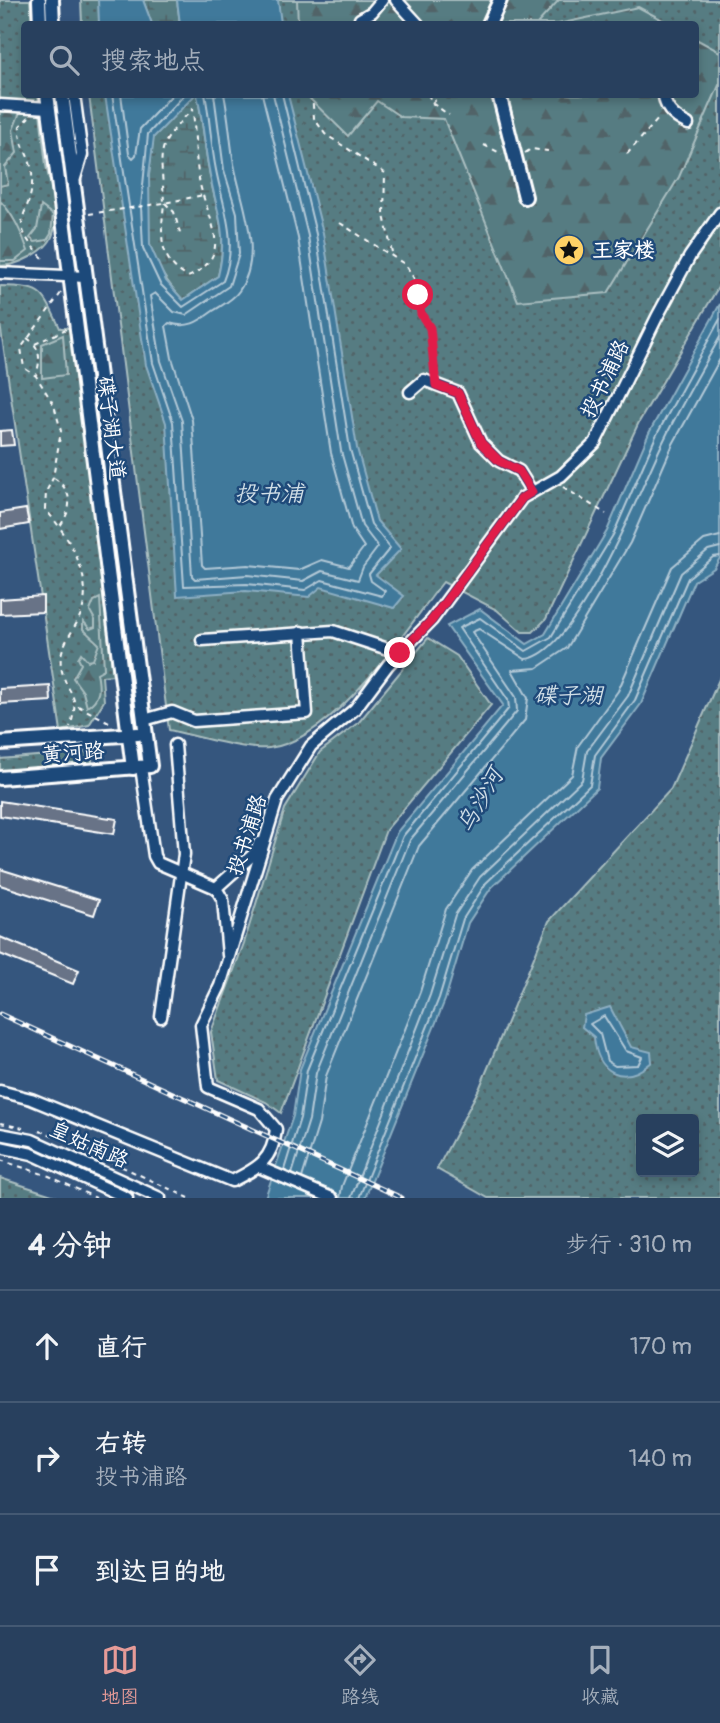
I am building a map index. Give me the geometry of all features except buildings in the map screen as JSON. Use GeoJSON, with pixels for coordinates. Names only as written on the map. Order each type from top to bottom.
{"type":"FeatureCollection","features":[{"type":"Feature","properties":{"kind":"main road"},"geometry":{"type":"LineString","coordinates":[[39,0],[40,21]]}},
{"type":"Feature","properties":{"kind":"main road"},"geometry":{"type":"LineString","coordinates":[[52,0],[54,21]]}},
{"type":"Feature","properties":{"kind":"main road"},"geometry":{"type":"LineString","coordinates":[[490,21],[500,0]]}},
{"type":"Feature","properties":{"kind":"main road","name":"碟子湖大道"},"geometry":{"type":"LineString","coordinates":[[46,98],[44,108],[79,277],[144,720],[141,767]]}},
{"type":"Feature","properties":{"kind":"main road","name":"碟子湖大道"},"geometry":{"type":"LineString","coordinates":[[63,98],[78,215],[79,322],[130,735],[141,767]]}},
{"type":"Feature","properties":{"kind":"main road"},"geometry":{"type":"LineString","coordinates":[[500,98],[525,197]]}},
{"type":"Feature","properties":{"kind":"main road","name":"黄河路"},"geometry":{"type":"LineString","coordinates":[[0,743],[145,734]]}},
{"type":"Feature","properties":{"kind":"main road","name":"黄河路"},"geometry":{"type":"LineString","coordinates":[[0,778],[141,767]]}},
{"type":"Feature","properties":{"kind":"street"},"geometry":{"type":"LineString","coordinates":[[360,19],[372,12],[382,0]]}},
{"type":"Feature","properties":{"kind":"street"},"geometry":{"type":"LineString","coordinates":[[396,0],[415,21]]}},
{"type":"Feature","properties":{"kind":"street"},"geometry":{"type":"LineString","coordinates":[[74,182],[82,155],[75,98]]}},
{"type":"Feature","properties":{"kind":"street"},"geometry":{"type":"LineString","coordinates":[[664,98],[676,118],[688,124]]}},
{"type":"Feature","properties":{"kind":"street"},"geometry":{"type":"LineString","coordinates":[[0,106],[44,108]]}},
{"type":"Feature","properties":{"kind":"street","name":"投书浦路"},"geometry":{"type":"LineString","coordinates":[[260,1167],[275,1135],[271,1121],[259,1109],[208,1087],[201,1025],[220,986],[277,800],[311,746],[355,709],[400,653],[432,620],[522,498],[553,480],[595,443],[690,256],[720,213]]}},
{"type":"Feature","properties":{"kind":"street"},"geometry":{"type":"LineString","coordinates":[[0,273],[79,277]]}},
{"type":"Feature","properties":{"kind":"street"},"geometry":{"type":"LineString","coordinates":[[410,392],[424,380],[458,393],[481,443],[499,461],[519,471],[532,492]]}},
{"type":"Feature","properties":{"kind":"street"},"geometry":{"type":"LineString","coordinates":[[202,640],[333,631],[400,653]]}},
{"type":"Feature","properties":{"kind":"street"},"geometry":{"type":"LineString","coordinates":[[144,720],[172,712],[194,721],[307,713],[301,632]]}},
{"type":"Feature","properties":{"kind":"street"},"geometry":{"type":"LineString","coordinates":[[161,1017],[184,854],[175,746]]}},
{"type":"Feature","properties":{"kind":"street"},"geometry":{"type":"LineString","coordinates":[[141,767],[154,856],[158,863],[216,888],[223,900],[228,960]]}},
{"type":"Feature","properties":{"kind":"street"},"geometry":{"type":"LineString","coordinates":[[216,888],[256,852],[277,800]]}},
{"type":"Feature","properties":{"kind":"street"},"geometry":{"type":"LineString","coordinates":[[0,1091],[31,1099],[232,1181],[260,1167],[332,1198]]}},
{"type":"Feature","properties":{"kind":"street","name":"皇姑南路"},"geometry":{"type":"LineString","coordinates":[[0,1133],[32,1140],[160,1198]]}},
{"type":"Feature","properties":{"kind":"street","name":"皇姑南路"},"geometry":{"type":"LineString","coordinates":[[0,1147],[32,1154],[127,1198]]}},
{"type":"Feature","properties":{"kind":"path"},"geometry":{"type":"LineString","coordinates":[[312,98],[314,118],[325,134],[385,173],[384,215],[393,258]]}},
{"type":"Feature","properties":{"kind":"path"},"geometry":{"type":"LineString","coordinates":[[430,98],[432,103],[449,115]]}},
{"type":"Feature","properties":{"kind":"path"},"geometry":{"type":"LineString","coordinates":[[432,103],[437,98]]}},
{"type":"Feature","properties":{"kind":"path"},"geometry":{"type":"LineString","coordinates":[[627,154],[659,121],[664,98]]}},
{"type":"Feature","properties":{"kind":"path"},"geometry":{"type":"LineString","coordinates":[[44,108],[20,126],[20,142],[31,167],[32,179],[19,218],[24,239],[47,261]]}},
{"type":"Feature","properties":{"kind":"path"},"geometry":{"type":"LineString","coordinates":[[193,109],[200,182],[215,225],[214,255],[205,270],[188,277],[176,270],[162,252],[164,203],[160,155],[175,126],[193,109]]}},
{"type":"Feature","properties":{"kind":"path"},"geometry":{"type":"LineString","coordinates":[[78,215],[204,195]]}},
{"type":"Feature","properties":{"kind":"path"},"geometry":{"type":"LineString","coordinates":[[164,203],[174,212],[181,236]]}},
{"type":"Feature","properties":{"kind":"path"},"geometry":{"type":"LineString","coordinates":[[340,223],[407,265],[416,282],[421,314],[430,328],[436,385]]}},
{"type":"Feature","properties":{"kind":"path"},"geometry":{"type":"LineString","coordinates":[[79,277],[27,338],[20,356],[24,368],[36,376],[58,417],[60,446],[53,478],[46,492],[45,509],[60,526],[86,581],[84,604],[62,651],[61,667],[77,705],[109,722]]}},
{"type":"Feature","properties":{"kind":"path"},"geometry":{"type":"LineString","coordinates":[[35,344],[79,322]]}},
{"type":"Feature","properties":{"kind":"path"},"geometry":{"type":"LineString","coordinates":[[27,338],[35,344],[39,365],[36,376]]}},
{"type":"Feature","properties":{"kind":"path"},"geometry":{"type":"LineString","coordinates":[[53,478],[69,493],[71,503],[60,526]]}},
{"type":"Feature","properties":{"kind":"path"},"geometry":{"type":"LineString","coordinates":[[553,480],[606,514]]}},
{"type":"Feature","properties":{"kind":"path"},"geometry":{"type":"LineString","coordinates":[[67,738],[77,705]]}},
{"type":"Feature","properties":{"kind":"path"},"geometry":{"type":"LineString","coordinates":[[0,1123],[55,1136],[189,1198]]}},
{"type":"Feature","properties":{"kind":"path"},"geometry":{"type":"LineString","coordinates":[[0,1160],[49,1176],[96,1198]]}},
{"type":"Feature","properties":{"kind":"green space"},"geometry":{"type":"Polygon","coordinates":[[[0,0],[30,0],[32,21],[21,21],[21,98],[38,98],[46,165],[54,200],[55,226],[45,247],[22,261],[0,266],[0,0]]]}},
{"type":"Feature","properties":{"kind":"green space"},"geometry":{"type":"Polygon","coordinates":[[[81,0],[720,0],[720,284],[639,422],[546,619],[533,632],[522,632],[497,610],[443,582],[366,681],[318,726],[294,741],[259,748],[169,730],[89,98],[699,98],[699,21],[82,21],[81,0]]]}},
{"type":"Feature","properties":{"kind":"green space"},"geometry":{"type":"Polygon","coordinates":[[[143,0],[177,0],[180,21],[151,21],[143,0]]]}},
{"type":"Feature","properties":{"kind":"green space"},"geometry":{"type":"Polygon","coordinates":[[[297,0],[559,0],[540,21],[298,21],[297,0]]]}},
{"type":"Feature","properties":{"kind":"green space"},"geometry":{"type":"Polygon","coordinates":[[[638,7],[664,21],[572,21],[638,7]]]}},
{"type":"Feature","properties":{"kind":"green space"},"geometry":{"type":"Polygon","coordinates":[[[699,41],[720,52],[720,83],[679,177],[608,293],[518,301],[444,119],[401,117],[377,101],[348,136],[309,98],[699,98],[699,41]]]}},
{"type":"Feature","properties":{"kind":"green space"},"geometry":{"type":"Polygon","coordinates":[[[153,98],[198,98],[222,233],[218,276],[183,300],[155,260],[147,228],[147,190],[153,98]]]}},
{"type":"Feature","properties":{"kind":"green space"},"geometry":{"type":"Polygon","coordinates":[[[0,112],[20,112],[13,130],[17,153],[5,167],[8,184],[0,186],[0,112]]]}},
{"type":"Feature","properties":{"kind":"green space"},"geometry":{"type":"Polygon","coordinates":[[[0,201],[17,224],[28,251],[15,261],[0,261],[0,201]]]}},
{"type":"Feature","properties":{"kind":"green space"},"geometry":{"type":"Polygon","coordinates":[[[41,206],[53,215],[51,234],[47,240],[35,242],[30,238],[37,229],[41,206]]]}},
{"type":"Feature","properties":{"kind":"green space"},"geometry":{"type":"Polygon","coordinates":[[[0,286],[25,288],[39,293],[60,328],[70,328],[113,675],[102,676],[104,701],[89,725],[61,731],[0,324],[0,286]]]}},
{"type":"Feature","properties":{"kind":"green space"},"geometry":{"type":"Polygon","coordinates":[[[63,335],[66,375],[42,378],[42,344],[63,335]]]}},
{"type":"Feature","properties":{"kind":"green space"},"geometry":{"type":"Polygon","coordinates":[[[100,598],[104,669],[97,673],[97,696],[87,707],[83,692],[73,678],[81,664],[78,658],[81,653],[88,661],[93,660],[99,644],[83,629],[83,621],[90,629],[95,627],[90,611],[94,601],[100,598]]]}},
{"type":"Feature","properties":{"kind":"green space"},"geometry":{"type":"Polygon","coordinates":[[[428,638],[457,656],[491,705],[386,830],[281,1113],[266,1102],[218,1080],[211,1032],[244,943],[285,809],[320,752],[359,722],[428,638]]]}},
{"type":"Feature","properties":{"kind":"green space"},"geometry":{"type":"Polygon","coordinates":[[[720,677],[720,1198],[488,1198],[437,1169],[480,1087],[549,921],[671,789],[720,677]]]}},
{"type":"Feature","properties":{"kind":"green space"},"geometry":{"type":"Polygon","coordinates":[[[86,752],[92,756],[92,765],[0,774],[0,759],[86,752]]]}},
{"type":"Feature","properties":{"kind":"green space"},"geometry":{"type":"Polygon","coordinates":[[[0,1178],[55,1196],[59,1198],[0,1198],[0,1178]]]}},
{"type":"Feature","properties":{"kind":"water"},"geometry":{"type":"Polygon","coordinates":[[[98,0],[143,0],[151,21],[99,21],[98,0]]]}},
{"type":"Feature","properties":{"kind":"water"},"geometry":{"type":"Polygon","coordinates":[[[177,0],[278,0],[281,21],[180,21],[177,0]]]}},
{"type":"Feature","properties":{"kind":"water","name":"投书浦"},"geometry":{"type":"Polygon","coordinates":[[[105,98],[192,98],[154,137],[149,175],[150,245],[166,281],[183,300],[218,276],[221,260],[222,234],[198,98],[289,98],[323,233],[357,448],[377,521],[401,549],[376,575],[404,596],[394,608],[321,587],[309,597],[246,591],[177,596],[166,423],[146,365],[105,98]]]}},
{"type":"Feature","properties":{"kind":"water","name":"碟子湖"},"geometry":{"type":"Polygon","coordinates":[[[720,304],[720,558],[714,568],[694,581],[641,704],[601,758],[597,788],[491,888],[468,923],[445,1000],[365,1198],[265,1198],[293,1116],[300,1069],[397,832],[503,705],[447,626],[480,609],[527,644],[545,634],[607,531],[649,433],[720,304]]]}},
{"type":"Feature","properties":{"kind":"water"},"geometry":{"type":"Polygon","coordinates":[[[610,1007],[631,1047],[651,1052],[652,1062],[631,1074],[622,1075],[606,1067],[600,1060],[594,1037],[582,1027],[584,1015],[610,1007]]]}},
{"type":"Feature","properties":{"kind":"railway"},"geometry":{"type":"LineString","coordinates":[[0,1014],[402,1198]]}},
{"type":"Feature","properties":{"kind":"place","name":"王家楼"},"geometry":{"type":"Point","coordinates":[569,250]}},
{"type":"Feature","properties":{"kind":"route"},"geometry":{"type":"LineString","coordinates":[[400,653],[432,620],[522,498],[532,492],[519,471],[499,461],[481,443],[458,393],[436,385],[430,328],[421,314],[418,295]]}},
{"type":"Feature","properties":{"kind":"water label","name":"乌沙河"},"geometry":{"type":"Point","coordinates":[480,800]}}]}
